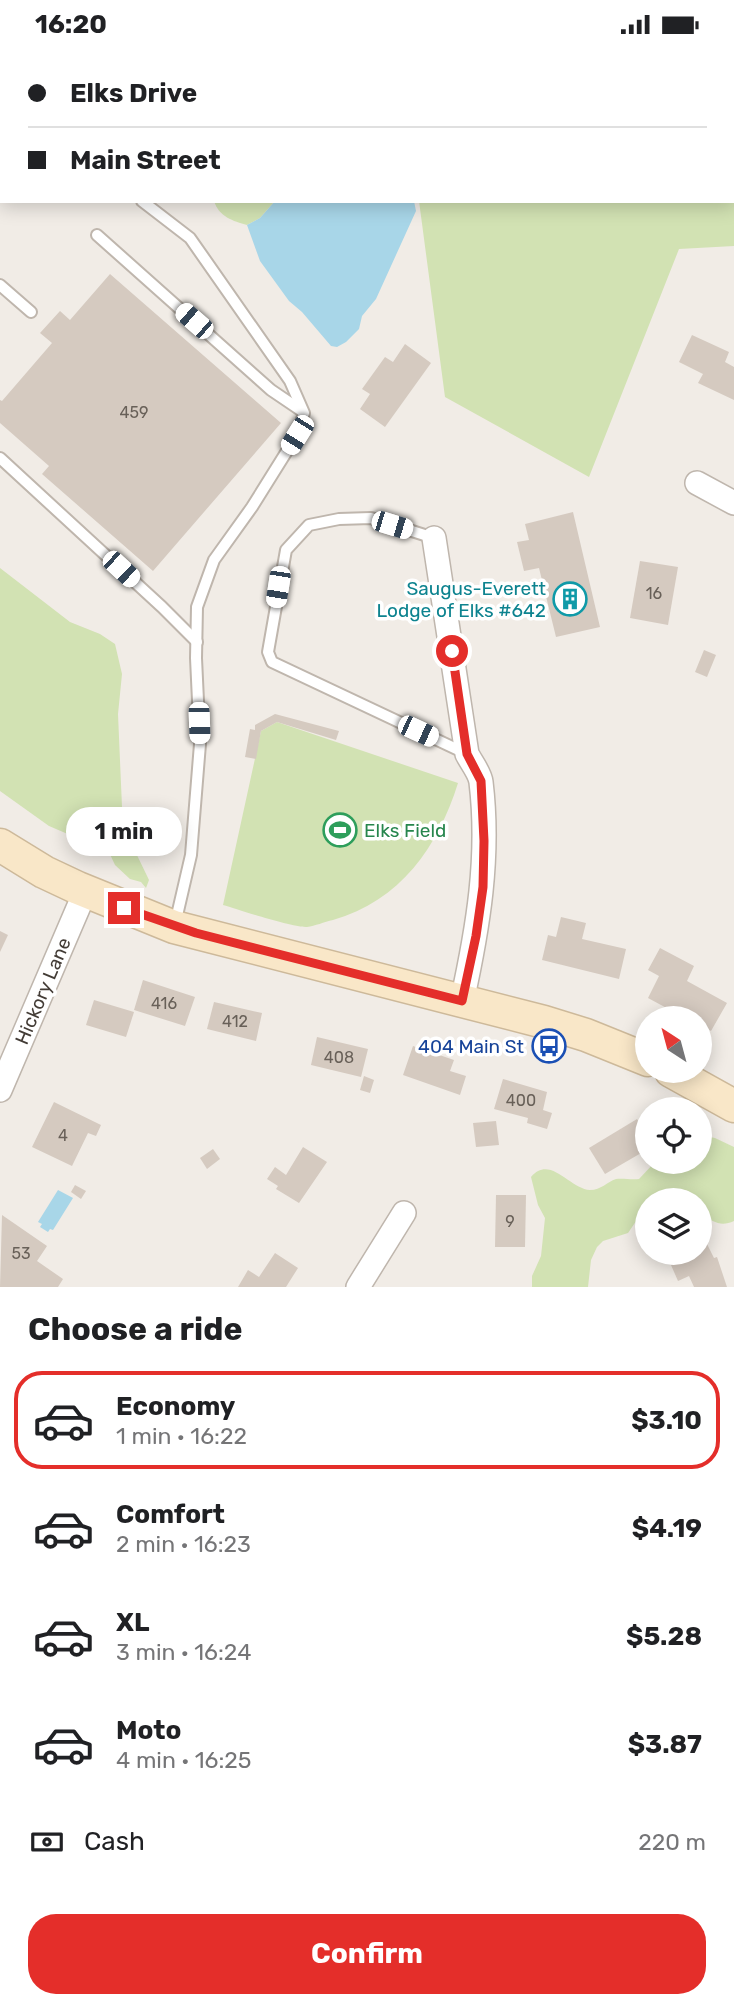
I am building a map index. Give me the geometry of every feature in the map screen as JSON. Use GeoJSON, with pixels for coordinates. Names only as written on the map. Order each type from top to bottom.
{"type":"FeatureCollection","features":[{"type":"Feature","properties":{"kind":"main road"},"geometry":{"type":"LineString","coordinates":[[0,845],[44,872],[85,892],[174,927],[575,1032],[635,1055]]}},
{"type":"Feature","properties":{"kind":"main road"},"geometry":{"type":"LineString","coordinates":[[693,1083],[734,1106]]}},
{"type":"Feature","properties":{"kind":"street"},"geometry":{"type":"LineString","coordinates":[[697,483],[734,503]]}},
{"type":"Feature","properties":{"kind":"street"},"geometry":{"type":"LineString","coordinates":[[434,538],[467,754],[481,781],[483,887],[462,1001]]}},
{"type":"Feature","properties":{"kind":"street","name":"Hickory Lane"},"geometry":{"type":"LineString","coordinates":[[0,1090],[85,892]]}},
{"type":"Feature","properties":{"kind":"street"},"geometry":{"type":"LineString","coordinates":[[358,1287],[404,1213]]}},
{"type":"Feature","properties":{"kind":"lane"},"geometry":{"type":"LineString","coordinates":[[145,203],[190,238],[290,381],[304,413],[297,435],[214,560],[197,607],[200,744],[191,855],[174,927]]}},
{"type":"Feature","properties":{"kind":"lane"},"geometry":{"type":"LineString","coordinates":[[97,235],[271,390],[304,413]]}},
{"type":"Feature","properties":{"kind":"lane"},"geometry":{"type":"LineString","coordinates":[[0,285],[31,312]]}},
{"type":"Feature","properties":{"kind":"lane"},"geometry":{"type":"LineString","coordinates":[[0,458],[197,642]]}},
{"type":"Feature","properties":{"kind":"lane"},"geometry":{"type":"LineString","coordinates":[[434,538],[371,518],[339,519],[309,525],[286,550],[268,652],[272,662],[467,754]]}},
{"type":"Feature","properties":{"kind":"green space"},"geometry":{"type":"Polygon","coordinates":[[[215,203],[273,203],[260,218],[247,225],[223,215],[215,203]]]}},
{"type":"Feature","properties":{"kind":"green space"},"geometry":{"type":"Polygon","coordinates":[[[419,203],[734,203],[734,246],[679,249],[589,477],[445,397],[419,203]]]}},
{"type":"Feature","properties":{"kind":"green space"},"geometry":{"type":"Polygon","coordinates":[[[0,568],[70,622],[100,634],[115,644],[122,674],[118,714],[122,807],[135,851],[149,880],[146,888],[141,882],[130,879],[115,865],[108,850],[98,843],[84,841],[49,826],[0,791],[0,568]]]}},
{"type":"Feature","properties":{"kind":"green space","name":"Elks Field"},"geometry":{"type":"Polygon","coordinates":[[[277,722],[458,783],[439,829],[413,868],[397,885],[378,900],[357,911],[307,927],[279,922],[223,905],[261,731],[277,722]]]}},
{"type":"Feature","properties":{"kind":"green space"},"geometry":{"type":"Polygon","coordinates":[[[712,1137],[715,1138],[734,1147],[734,1221],[721,1224],[712,1220],[712,1188],[635,1188],[635,1223],[628,1233],[603,1241],[597,1247],[591,1260],[588,1287],[532,1287],[532,1276],[541,1256],[545,1218],[538,1205],[531,1177],[545,1169],[590,1190],[616,1179],[639,1179],[644,1174],[712,1174],[712,1137]]]}},
{"type":"Feature","properties":{"kind":"water"},"geometry":{"type":"Polygon","coordinates":[[[273,203],[414,203],[416,211],[376,299],[362,316],[359,329],[337,347],[331,346],[289,301],[260,261],[247,225],[260,218],[273,203]]]}},
{"type":"Feature","properties":{"kind":"water"},"geometry":{"type":"Polygon","coordinates":[[[58,1190],[73,1198],[53,1230],[48,1232],[40,1227],[42,1224],[38,1222],[58,1190]]]}},
{"type":"Feature","properties":{"kind":"building"},"geometry":{"type":"Polygon","coordinates":[[[110,274],[281,423],[153,571],[42,474],[49,466],[0,423],[0,400],[2,401],[52,343],[40,333],[60,311],[70,320],[110,274]]]}},
{"type":"Feature","properties":{"kind":"building"},"geometry":{"type":"Polygon","coordinates":[[[692,335],[729,352],[725,362],[734,367],[734,400],[698,383],[703,374],[679,362],[692,335]]]}},
{"type":"Feature","properties":{"kind":"building"},"geometry":{"type":"Polygon","coordinates":[[[405,344],[431,363],[385,427],[360,409],[370,394],[362,389],[385,357],[393,362],[405,344]]]}},
{"type":"Feature","properties":{"kind":"building","name":"Saugus-Everett Lodge of Elks #642"},"geometry":{"type":"Polygon","coordinates":[[[573,512],[600,627],[556,637],[539,568],[524,571],[517,542],[529,540],[525,524],[573,512]]]}},
{"type":"Feature","properties":{"kind":"building"},"geometry":{"type":"Polygon","coordinates":[[[640,561],[678,567],[668,625],[630,618],[640,561]]]}},
{"type":"Feature","properties":{"kind":"building"},"geometry":{"type":"Polygon","coordinates":[[[704,650],[716,655],[707,677],[695,672],[704,650]]]}},
{"type":"Feature","properties":{"kind":"building"},"geometry":{"type":"Polygon","coordinates":[[[275,714],[339,731],[336,740],[277,722],[261,731],[256,759],[245,757],[250,729],[255,730],[255,725],[275,714]]]}},
{"type":"Feature","properties":{"kind":"building"},"geometry":{"type":"Polygon","coordinates":[[[561,917],[586,923],[582,939],[626,949],[619,979],[542,960],[548,935],[556,937],[561,917]]]}},
{"type":"Feature","properties":{"kind":"building"},"geometry":{"type":"Polygon","coordinates":[[[0,931],[8,935],[0,952],[0,931]]]}},
{"type":"Feature","properties":{"kind":"building"},"geometry":{"type":"Polygon","coordinates":[[[660,948],[694,966],[687,981],[727,1003],[712,1029],[712,1006],[663,1006],[648,998],[659,976],[648,970],[660,948]]]}},
{"type":"Feature","properties":{"kind":"building"},"geometry":{"type":"Polygon","coordinates":[[[143,980],[195,997],[185,1026],[134,1010],[143,980]]]}},
{"type":"Feature","properties":{"kind":"building"},"geometry":{"type":"Polygon","coordinates":[[[94,1000],[134,1012],[126,1037],[86,1025],[94,1000]]]}},
{"type":"Feature","properties":{"kind":"building"},"geometry":{"type":"Polygon","coordinates":[[[214,1002],[262,1013],[256,1041],[207,1029],[214,1002]]]}},
{"type":"Feature","properties":{"kind":"building"},"geometry":{"type":"Polygon","coordinates":[[[317,1037],[368,1049],[361,1077],[311,1065],[317,1037]]]}},
{"type":"Feature","properties":{"kind":"building"},"geometry":{"type":"Polygon","coordinates":[[[413,1046],[454,1060],[450,1071],[466,1076],[460,1095],[403,1075],[413,1046]]]}},
{"type":"Feature","properties":{"kind":"building"},"geometry":{"type":"Polygon","coordinates":[[[364,1076],[374,1080],[370,1093],[360,1090],[364,1076]]]}},
{"type":"Feature","properties":{"kind":"building"},"geometry":{"type":"Polygon","coordinates":[[[503,1079],[547,1092],[543,1110],[552,1113],[547,1129],[527,1123],[528,1118],[494,1109],[503,1079]]]}},
{"type":"Feature","properties":{"kind":"building"},"geometry":{"type":"Polygon","coordinates":[[[54,1102],[101,1125],[96,1136],[88,1133],[72,1166],[32,1147],[54,1102]]]}},
{"type":"Feature","properties":{"kind":"building"},"geometry":{"type":"Polygon","coordinates":[[[635,1120],[635,1157],[605,1174],[589,1148],[635,1120]]]}},
{"type":"Feature","properties":{"kind":"building"},"geometry":{"type":"Polygon","coordinates":[[[496,1121],[499,1145],[476,1147],[473,1123],[496,1121]]]}},
{"type":"Feature","properties":{"kind":"building"},"geometry":{"type":"Polygon","coordinates":[[[303,1147],[327,1162],[299,1203],[276,1189],[278,1186],[267,1179],[275,1167],[286,1175],[303,1147]]]}},
{"type":"Feature","properties":{"kind":"building"},"geometry":{"type":"Polygon","coordinates":[[[213,1149],[220,1159],[207,1169],[200,1158],[213,1149]]]}},
{"type":"Feature","properties":{"kind":"building"},"geometry":{"type":"Polygon","coordinates":[[[75,1185],[86,1191],[81,1199],[71,1192],[75,1185]]]}},
{"type":"Feature","properties":{"kind":"building"},"geometry":{"type":"Polygon","coordinates":[[[496,1195],[526,1195],[525,1247],[495,1247],[496,1195]]]}},
{"type":"Feature","properties":{"kind":"building"},"geometry":{"type":"Polygon","coordinates":[[[2,1215],[47,1246],[37,1261],[63,1279],[58,1287],[0,1287],[2,1215]]]}},
{"type":"Feature","properties":{"kind":"building"},"geometry":{"type":"Polygon","coordinates":[[[275,1253],[298,1268],[286,1287],[238,1287],[248,1270],[259,1277],[275,1253]]]}},
{"type":"Feature","properties":{"kind":"building"},"geometry":{"type":"Polygon","coordinates":[[[712,1254],[714,1258],[717,1257],[727,1287],[694,1287],[689,1276],[678,1281],[671,1265],[712,1265],[712,1254]]]}},
{"type":"Feature","properties":{"kind":"place","name":"Saugus-Everett Lodge of Elks #642"},"geometry":{"type":"Point","coordinates":[570,599]}},
{"type":"Feature","properties":{"kind":"place","name":"Elks Field"},"geometry":{"type":"Point","coordinates":[340,830]}},
{"type":"Feature","properties":{"kind":"place","name":"404 Main St"},"geometry":{"type":"Point","coordinates":[549,1046]}},
{"type":"Feature","properties":{"kind":"route"},"geometry":{"type":"LineString","coordinates":[[124,908],[174,927],[462,1001],[483,887],[484,841],[481,781],[467,754],[452,651]]}}]}
